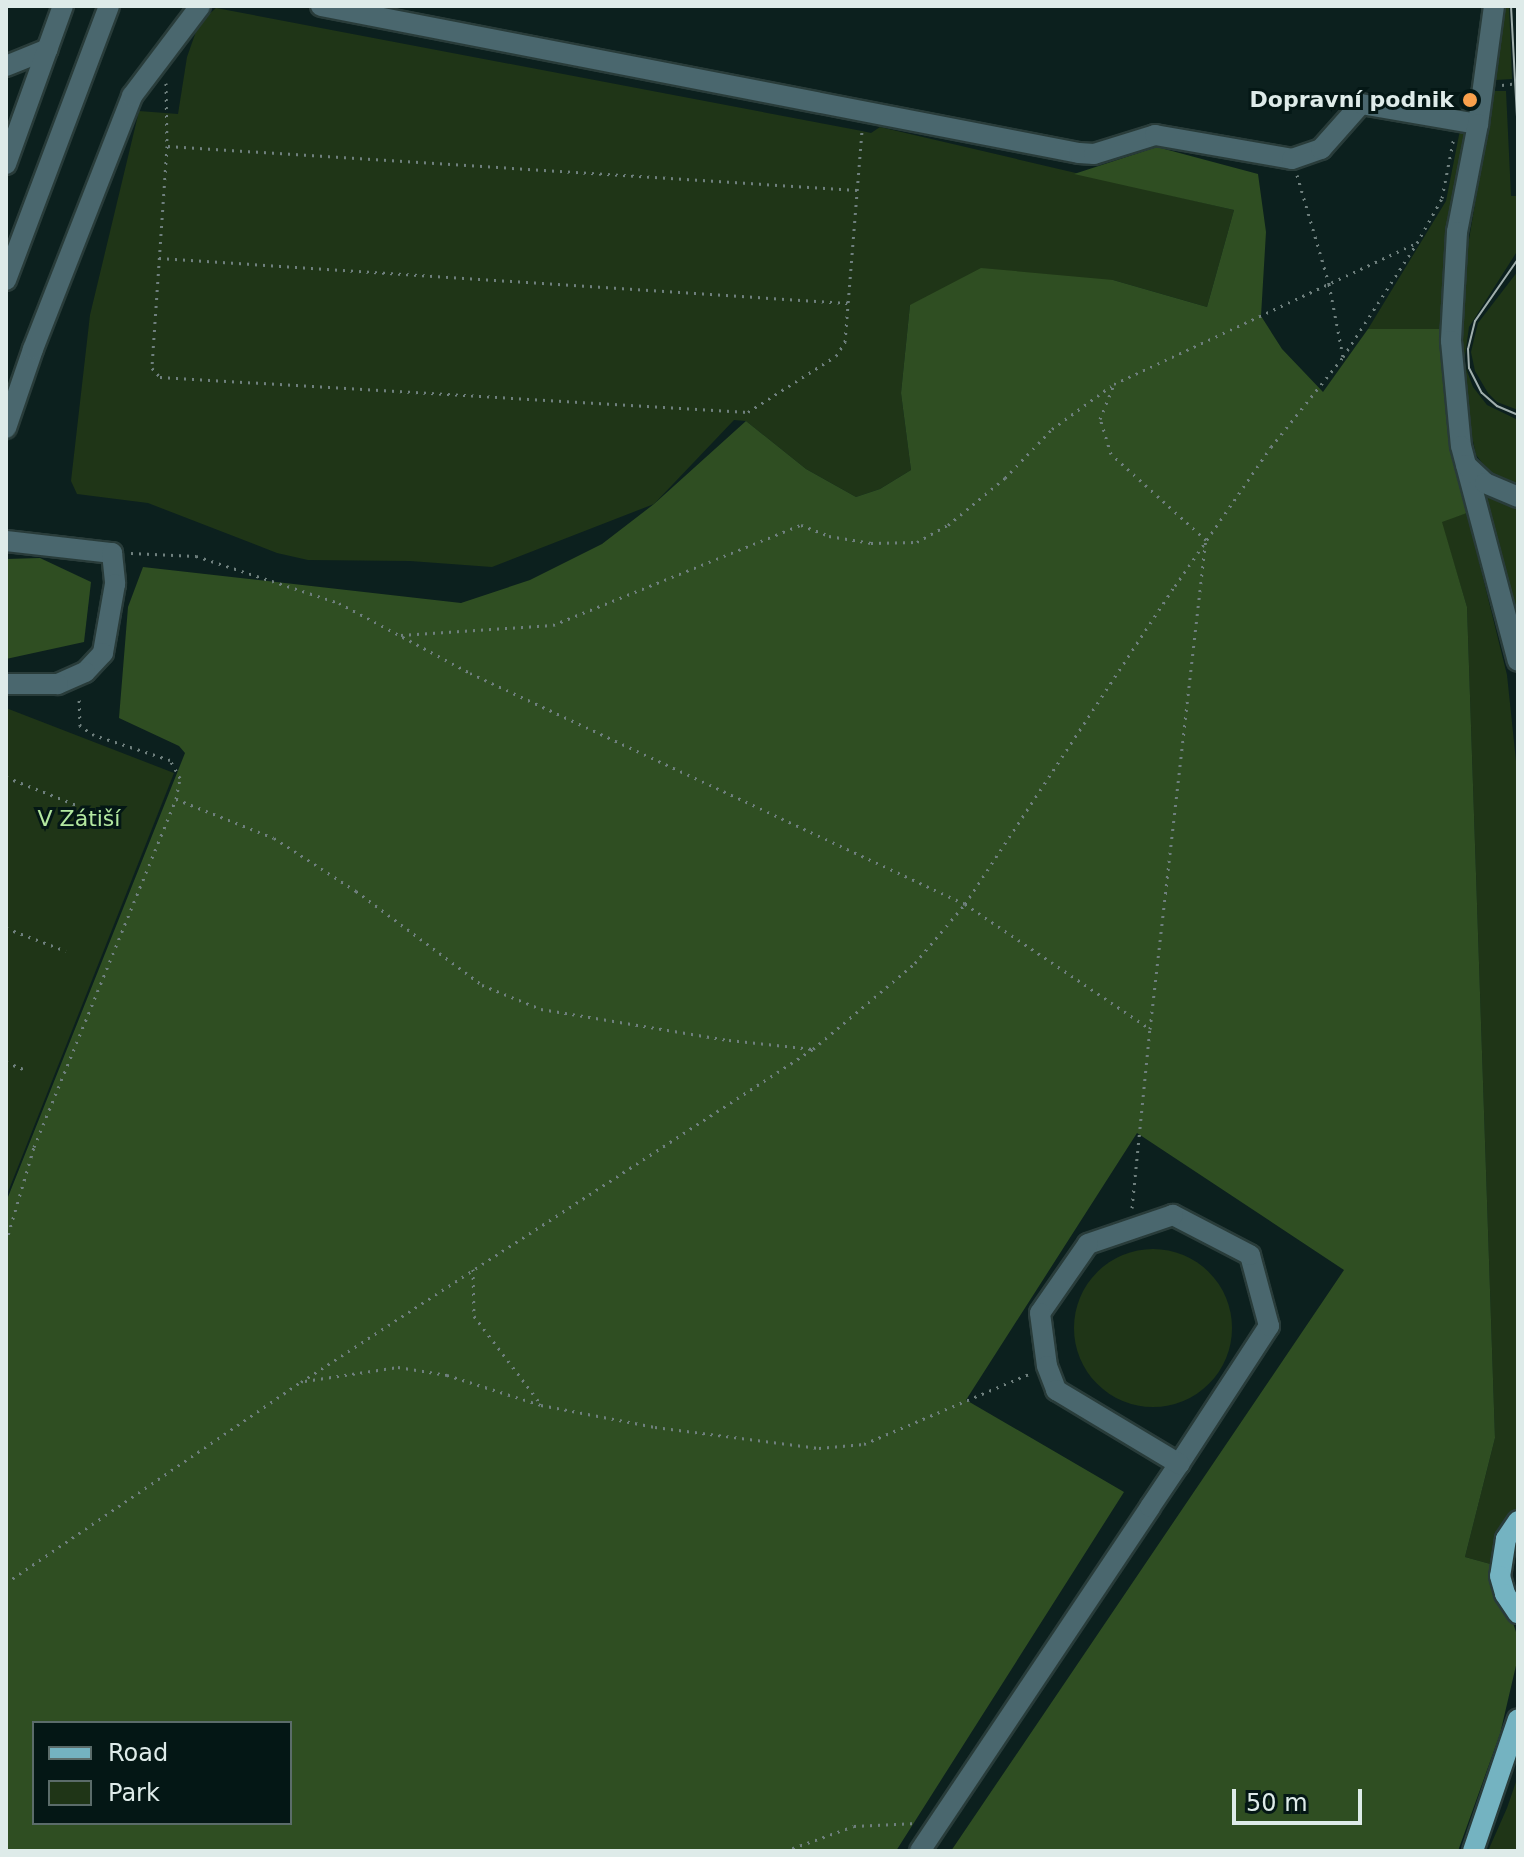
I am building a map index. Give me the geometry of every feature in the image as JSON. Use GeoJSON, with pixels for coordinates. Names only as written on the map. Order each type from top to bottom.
{"type":"FeatureCollection","features":[{"type":"Feature","properties":{"kind":"main road"},"geometry":{"type":"LineString","coordinates":[[1518,1521],[1506,1539],[1500,1576],[1505,1594],[1518,1613]]}},
{"type":"Feature","properties":{"kind":"main road"},"geometry":{"type":"LineString","coordinates":[[1473,1851],[1518,1719]]}},
{"type":"Feature","properties":{"kind":"street"},"geometry":{"type":"LineString","coordinates":[[6,164],[13,131],[63,6]]}},
{"type":"Feature","properties":{"kind":"street"},"geometry":{"type":"LineString","coordinates":[[6,280],[109,6]]}},
{"type":"Feature","properties":{"kind":"street"},"geometry":{"type":"LineString","coordinates":[[6,428],[33,349],[132,96],[200,6]]}},
{"type":"Feature","properties":{"kind":"street"},"geometry":{"type":"LineString","coordinates":[[321,6],[1079,153],[1094,154],[1155,135],[1292,159],[1321,149],[1361,104],[1478,124]]}},
{"type":"Feature","properties":{"kind":"street"},"geometry":{"type":"LineString","coordinates":[[1494,6],[1478,124],[1457,232],[1451,341],[1466,465],[1518,661]]}},
{"type":"Feature","properties":{"kind":"street"},"geometry":{"type":"LineString","coordinates":[[6,66],[48,49]]}},
{"type":"Feature","properties":{"kind":"street"},"geometry":{"type":"LineString","coordinates":[[1466,465],[1478,479],[1518,497]]}},
{"type":"Feature","properties":{"kind":"street"},"geometry":{"type":"LineString","coordinates":[[6,541],[112,553],[115,584],[103,653],[85,672],[58,684],[6,684]]}},
{"type":"Feature","properties":{"kind":"street"},"geometry":{"type":"LineString","coordinates":[[920,1851],[1179,1464],[1269,1326],[1250,1255],[1173,1215],[1130,1227],[1088,1244],[1040,1313],[1047,1366],[1056,1390],[1179,1464]]}},
{"type":"Feature","properties":{"kind":"path"},"geometry":{"type":"LineString","coordinates":[[1494,85],[1518,83]]}},
{"type":"Feature","properties":{"kind":"path"},"geometry":{"type":"LineString","coordinates":[[168,114],[152,368],[160,377],[748,412],[836,356],[845,342],[862,131]]}},
{"type":"Feature","properties":{"kind":"path"},"geometry":{"type":"LineString","coordinates":[[6,1583],[301,1382],[813,1049],[915,963],[965,904],[1206,540],[1271,447],[1343,357],[1417,243],[1442,198],[1457,121]]}},
{"type":"Feature","properties":{"kind":"path"},"geometry":{"type":"LineString","coordinates":[[167,146],[857,190]]}},
{"type":"Feature","properties":{"kind":"path"},"geometry":{"type":"LineString","coordinates":[[1292,159],[1329,284],[1343,357]]}},
{"type":"Feature","properties":{"kind":"path"},"geometry":{"type":"LineString","coordinates":[[399,636],[553,625],[801,525],[829,536],[871,543],[917,542],[948,525],[1005,478],[1052,429],[1114,384],[1417,243]]}},
{"type":"Feature","properties":{"kind":"path"},"geometry":{"type":"LineString","coordinates":[[159,258],[848,303]]}},
{"type":"Feature","properties":{"kind":"path"},"geometry":{"type":"LineString","coordinates":[[1114,384],[1100,419],[1111,454],[1206,540]]}},
{"type":"Feature","properties":{"kind":"path"},"geometry":{"type":"LineString","coordinates":[[1130,1227],[1206,540]]}},
{"type":"Feature","properties":{"kind":"path"},"geometry":{"type":"LineString","coordinates":[[112,553],[196,556],[339,603],[470,673],[965,904],[1150,1029]]}},
{"type":"Feature","properties":{"kind":"path"},"geometry":{"type":"LineString","coordinates":[[6,1242],[34,1147],[176,799],[180,778],[170,760],[94,735],[80,726],[77,705],[85,672]]}},
{"type":"Feature","properties":{"kind":"path"},"geometry":{"type":"LineString","coordinates":[[6,777],[117,821]]}},
{"type":"Feature","properties":{"kind":"path"},"geometry":{"type":"LineString","coordinates":[[176,799],[274,838],[356,891],[482,985],[541,1009],[729,1040],[813,1049]]}},
{"type":"Feature","properties":{"kind":"path"},"geometry":{"type":"LineString","coordinates":[[6,928],[66,951]]}},
{"type":"Feature","properties":{"kind":"path"},"geometry":{"type":"LineString","coordinates":[[6,1062],[26,1070]]}},
{"type":"Feature","properties":{"kind":"path"},"geometry":{"type":"LineString","coordinates":[[473,1269],[474,1316],[541,1405]]}},
{"type":"Feature","properties":{"kind":"path"},"geometry":{"type":"LineString","coordinates":[[301,1382],[398,1367],[447,1375],[541,1405],[655,1427],[804,1446],[864,1444],[1047,1366]]}},
{"type":"Feature","properties":{"kind":"path"},"geometry":{"type":"LineString","coordinates":[[785,1851],[854,1826],[915,1823],[934,1831]]}},
{"type":"Feature","properties":{"kind":"green space"},"geometry":{"type":"Polygon","coordinates":[[[1505,6],[1509,6],[1512,79],[1496,80],[1505,6]]]}},
{"type":"Feature","properties":{"kind":"green space"},"geometry":{"type":"Polygon","coordinates":[[[216,8],[871,133],[880,127],[1234,210],[1207,307],[1113,280],[910,305],[901,393],[911,470],[880,489],[856,497],[806,469],[746,421],[734,420],[654,504],[492,567],[410,561],[308,560],[277,553],[148,503],[77,494],[71,481],[90,315],[139,111],[178,114],[187,57],[199,23],[216,8]]]}},
{"type":"Feature","properties":{"kind":"green space"},"geometry":{"type":"Polygon","coordinates":[[[1494,91],[1506,91],[1511,196],[1518,196],[1516,253],[1469,327],[1464,363],[1473,387],[1487,405],[1518,420],[1518,490],[1491,474],[1476,455],[1464,399],[1460,333],[1463,275],[1494,91]]]}},
{"type":"Feature","properties":{"kind":"green space"},"geometry":{"type":"Polygon","coordinates":[[[1469,124],[1448,241],[1441,329],[1368,329],[1446,201],[1460,130],[1469,124]]]}},
{"type":"Feature","properties":{"kind":"green space"},"geometry":{"type":"Polygon","coordinates":[[[1157,147],[1258,174],[1266,232],[1261,316],[1282,349],[1323,392],[1368,329],[1441,329],[1446,414],[1467,513],[1442,522],[1467,607],[1495,1438],[1465,1557],[1494,1565],[1516,1632],[1518,1657],[1500,1734],[1458,1851],[951,1851],[1344,1270],[1137,1133],[966,1400],[1124,1492],[896,1851],[6,1851],[6,1202],[185,753],[179,746],[119,718],[128,607],[143,567],[461,603],[530,580],[602,544],[654,504],[746,421],[806,469],[856,497],[880,489],[911,470],[901,393],[910,305],[981,268],[1113,280],[1207,307],[1234,210],[1074,174],[1157,147]]]}},
{"type":"Feature","properties":{"kind":"green space"},"geometry":{"type":"Polygon","coordinates":[[[1518,271],[1518,410],[1497,402],[1488,393],[1475,371],[1471,352],[1478,323],[1518,271]]]}},
{"type":"Feature","properties":{"kind":"green space"},"geometry":{"type":"Polygon","coordinates":[[[1488,495],[1518,501],[1518,618],[1486,500],[1488,495]]]}},
{"type":"Feature","properties":{"kind":"green space"},"geometry":{"type":"Polygon","coordinates":[[[1467,513],[1507,675],[1518,780],[1518,1507],[1511,1515],[1494,1565],[1465,1557],[1495,1438],[1467,607],[1441,521],[1467,513]]]}},
{"type":"Feature","properties":{"kind":"green space"},"geometry":{"type":"Polygon","coordinates":[[[40,558],[91,582],[84,642],[6,659],[6,559],[40,558]]]}},
{"type":"Feature","properties":{"kind":"green space","name":"V Zátiší"},"geometry":{"type":"Polygon","coordinates":[[[6,708],[174,773],[6,1197],[6,708]]]}},
{"type":"Feature","properties":{"kind":"green space"},"geometry":{"type":"Polygon","coordinates":[[[1153,1249],[1183,1255],[1209,1272],[1226,1298],[1232,1328],[1226,1358],[1209,1384],[1183,1401],[1153,1407],[1123,1401],[1097,1384],[1080,1358],[1074,1328],[1080,1298],[1097,1272],[1123,1255],[1153,1249]]]}},
{"type":"Feature","properties":{"kind":"green space"},"geometry":{"type":"Polygon","coordinates":[[[1518,1776],[1518,1851],[1488,1851],[1507,1808],[1518,1776]]]}},
{"type":"Feature","properties":{"kind":"tram line"},"geometry":{"type":"LineString","coordinates":[[1511,6],[1518,134]]}},
{"type":"Feature","properties":{"kind":"tram line"},"geometry":{"type":"LineString","coordinates":[[1518,259],[1475,321],[1468,349],[1469,368],[1482,393],[1497,406],[1518,415]]}},
{"type":"Feature","properties":{"kind":"place","name":"Dopravní podnik"},"geometry":{"type":"Point","coordinates":[1470,100]}}]}
